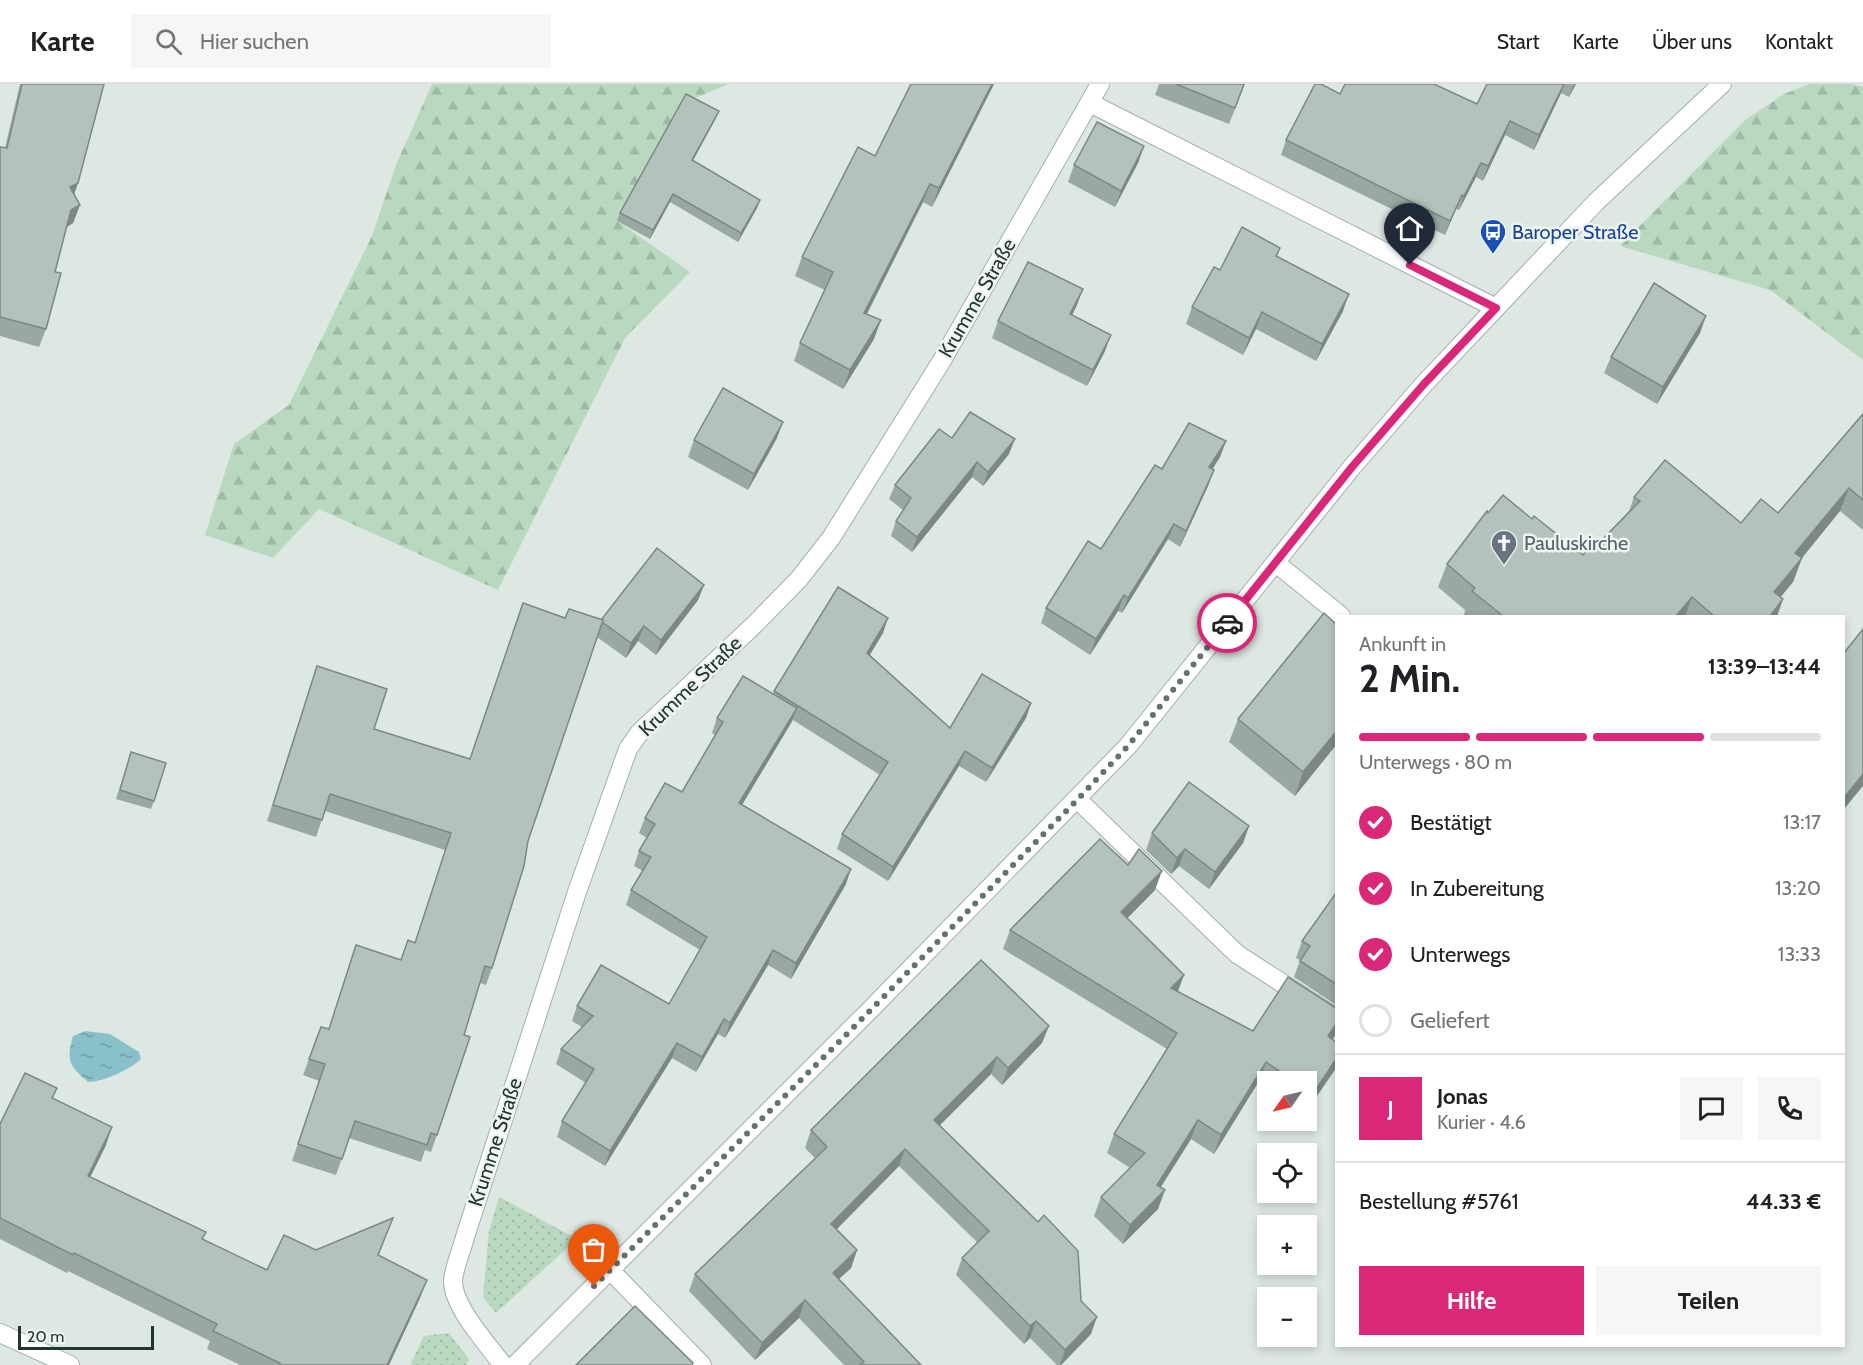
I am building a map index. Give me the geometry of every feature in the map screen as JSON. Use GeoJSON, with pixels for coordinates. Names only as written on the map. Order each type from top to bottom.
{"type":"FeatureCollection","features":[{"type":"Feature","properties":{"kind":"street","name":"Krumme Straße"},"geometry":{"type":"LineString","coordinates":[[503,1365],[469,1319],[453,1282],[465,1237],[569,914],[628,749],[640,732],[754,625],[799,579],[831,538],[941,362],[1100,84]]}},
{"type":"Feature","properties":{"kind":"street"},"geometry":{"type":"LineString","coordinates":[[515,1365],[862,1019],[1128,746],[1352,467],[1424,384],[1596,202],[1722,84]]}},
{"type":"Feature","properties":{"kind":"street"},"geometry":{"type":"LineString","coordinates":[[1090,103],[1496,308]]}},
{"type":"Feature","properties":{"kind":"street"},"geometry":{"type":"LineString","coordinates":[[1276,563],[1340,615]]}},
{"type":"Feature","properties":{"kind":"street"},"geometry":{"type":"LineString","coordinates":[[1077,800],[1238,954],[1335,1017]]}},
{"type":"Feature","properties":{"kind":"street"},"geometry":{"type":"LineString","coordinates":[[609,1270],[702,1365]]}},
{"type":"Feature","properties":{"kind":"street"},"geometry":{"type":"LineString","coordinates":[[0,1333],[70,1365]]}},
{"type":"Feature","properties":{"kind":"green space"},"geometry":{"type":"Polygon","coordinates":[[[432,84],[729,84],[683,103],[617,221],[690,272],[625,338],[498,590],[319,509],[273,558],[205,535],[234,444],[289,405],[372,236],[396,165],[432,84]]]}},
{"type":"Feature","properties":{"kind":"green space"},"geometry":{"type":"Polygon","coordinates":[[[1810,84],[1852,84],[1863,87],[1863,360],[1770,290],[1620,246],[1745,120],[1784,94],[1810,84]]]}},
{"type":"Feature","properties":{"kind":"green space"},"geometry":{"type":"Polygon","coordinates":[[[499,1197],[577,1239],[496,1313],[483,1297],[489,1231],[499,1197]]]}},
{"type":"Feature","properties":{"kind":"green space"},"geometry":{"type":"Polygon","coordinates":[[[449,1333],[469,1359],[466,1365],[410,1365],[424,1336],[449,1333]]]}},
{"type":"Feature","properties":{"kind":"water"},"geometry":{"type":"Polygon","coordinates":[[[85,1031],[110,1034],[139,1052],[141,1059],[116,1075],[88,1082],[73,1067],[70,1057],[73,1036],[85,1031]]]}},
{"type":"Feature","properties":{"kind":"building"},"geometry":{"type":"Polygon","coordinates":[[[22,84],[104,84],[78,183],[70,187],[80,205],[71,210],[55,272],[61,273],[46,329],[0,317],[0,147],[7,148],[22,84]]]}},
{"type":"Feature","properties":{"kind":"building"},"geometry":{"type":"Polygon","coordinates":[[[911,84],[992,84],[939,188],[930,184],[864,313],[881,320],[850,370],[800,343],[833,272],[802,257],[858,147],[875,156],[911,84]]]}},
{"type":"Feature","properties":{"kind":"building"},"geometry":{"type":"Polygon","coordinates":[[[1176,84],[1244,84],[1235,108],[1176,84]]]}},
{"type":"Feature","properties":{"kind":"building"},"geometry":{"type":"Polygon","coordinates":[[[1315,84],[1321,84],[1340,94],[1345,84],[1434,84],[1477,104],[1487,84],[1564,84],[1539,135],[1510,121],[1488,166],[1481,163],[1450,221],[1286,140],[1315,84]]]}},
{"type":"Feature","properties":{"kind":"building"},"geometry":{"type":"Polygon","coordinates":[[[686,94],[719,111],[692,160],[760,200],[741,233],[673,194],[653,230],[620,213],[686,94]]]}},
{"type":"Feature","properties":{"kind":"building"},"geometry":{"type":"Polygon","coordinates":[[[1097,122],[1144,146],[1121,191],[1074,165],[1097,122]]]}},
{"type":"Feature","properties":{"kind":"building"},"geometry":{"type":"Polygon","coordinates":[[[1242,227],[1280,248],[1276,256],[1349,294],[1322,344],[1262,312],[1249,338],[1192,307],[1214,267],[1220,270],[1242,227]]]}},
{"type":"Feature","properties":{"kind":"building"},"geometry":{"type":"Polygon","coordinates":[[[1028,262],[1083,289],[1070,314],[1111,335],[1093,370],[998,321],[1028,262]]]}},
{"type":"Feature","properties":{"kind":"building"},"geometry":{"type":"Polygon","coordinates":[[[1654,283],[1706,316],[1663,387],[1611,357],[1654,283]]]}},
{"type":"Feature","properties":{"kind":"building"},"geometry":{"type":"Polygon","coordinates":[[[723,388],[783,422],[754,474],[694,440],[723,388]]]}},
{"type":"Feature","properties":{"kind":"building"},"geometry":{"type":"Polygon","coordinates":[[[970,412],[1015,439],[988,472],[977,462],[917,537],[896,521],[911,498],[895,485],[939,429],[952,438],[970,412]]]}},
{"type":"Feature","properties":{"kind":"building"},"geometry":{"type":"Polygon","coordinates":[[[1863,414],[1863,500],[1849,488],[1795,553],[1802,558],[1774,592],[1783,599],[1771,615],[1713,615],[1692,597],[1677,615],[1502,615],[1472,591],[1475,588],[1447,564],[1487,511],[1488,513],[1503,495],[1583,555],[1587,550],[1590,552],[1640,501],[1634,497],[1665,460],[1741,523],[1761,499],[1778,513],[1863,414]]]}},
{"type":"Feature","properties":{"kind":"building"},"geometry":{"type":"Polygon","coordinates":[[[1189,423],[1226,441],[1209,467],[1214,470],[1186,531],[1174,524],[1128,598],[1124,595],[1096,639],[1046,608],[1088,541],[1101,549],[1155,465],[1162,469],[1189,423]]]}},
{"type":"Feature","properties":{"kind":"building"},"geometry":{"type":"Polygon","coordinates":[[[657,548],[704,585],[661,640],[644,626],[631,643],[601,620],[657,548]]]}},
{"type":"Feature","properties":{"kind":"building"},"geometry":{"type":"Polygon","coordinates":[[[838,587],[888,618],[867,653],[950,728],[982,674],[1031,703],[992,768],[965,751],[893,867],[842,834],[888,762],[774,691],[838,587]]]}},
{"type":"Feature","properties":{"kind":"building"},"geometry":{"type":"Polygon","coordinates":[[[523,603],[565,618],[569,609],[603,620],[528,841],[524,866],[492,968],[485,966],[464,1035],[470,1037],[437,1135],[431,1133],[427,1145],[355,1121],[342,1159],[298,1144],[325,1064],[309,1059],[321,1027],[329,1029],[356,945],[401,960],[408,940],[415,943],[451,833],[330,794],[322,820],[273,805],[317,666],[387,689],[374,729],[470,759],[523,603]]]}},
{"type":"Feature","properties":{"kind":"building"},"geometry":{"type":"Polygon","coordinates":[[[1324,613],[1335,623],[1335,733],[1303,772],[1238,719],[1324,613]]]}},
{"type":"Feature","properties":{"kind":"building"},"geometry":{"type":"Polygon","coordinates":[[[1863,629],[1863,774],[1845,797],[1845,652],[1863,629]]]}},
{"type":"Feature","properties":{"kind":"building"},"geometry":{"type":"Polygon","coordinates":[[[743,676],[797,708],[739,803],[851,869],[796,963],[773,950],[730,1023],[724,1019],[702,1057],[677,1043],[610,1151],[562,1121],[594,1069],[561,1049],[593,1016],[577,1006],[601,965],[669,1004],[707,937],[631,890],[651,857],[639,851],[655,824],[645,818],[665,783],[682,792],[723,722],[717,718],[743,676]]]}},
{"type":"Feature","properties":{"kind":"building"},"geometry":{"type":"Polygon","coordinates":[[[131,752],[166,763],[154,801],[120,790],[131,752]]]}},
{"type":"Feature","properties":{"kind":"building"},"geometry":{"type":"Polygon","coordinates":[[[1189,782],[1249,826],[1215,872],[1185,849],[1177,858],[1152,833],[1189,782]]]}},
{"type":"Feature","properties":{"kind":"building"},"geometry":{"type":"Polygon","coordinates":[[[1100,839],[1128,865],[1139,849],[1162,871],[1121,912],[1184,975],[1171,988],[1253,1031],[1288,977],[1335,1007],[1335,1026],[1328,1036],[1335,1041],[1335,1061],[1317,1088],[1317,1071],[1279,1071],[1266,1062],[1260,1071],[1257,1071],[1257,1077],[1221,1135],[1198,1120],[1157,1185],[1165,1190],[1130,1225],[1101,1197],[1145,1153],[1114,1134],[1177,1033],[1010,930],[1100,839]]]}},
{"type":"Feature","properties":{"kind":"building"},"geometry":{"type":"Polygon","coordinates":[[[1335,894],[1335,983],[1300,961],[1310,946],[1302,941],[1335,894]]]}},
{"type":"Feature","properties":{"kind":"building"},"geometry":{"type":"Polygon","coordinates":[[[981,960],[1049,1026],[1008,1068],[997,1057],[934,1120],[1038,1222],[1044,1215],[1078,1251],[1081,1301],[1097,1317],[1065,1350],[1036,1321],[1030,1326],[962,1258],[989,1231],[905,1149],[831,1224],[857,1250],[833,1273],[921,1365],[860,1365],[864,1362],[805,1300],[762,1343],[695,1274],[827,1147],[811,1130],[981,960]]]}},
{"type":"Feature","properties":{"kind":"building"},"geometry":{"type":"Polygon","coordinates":[[[25,1073],[57,1088],[52,1098],[112,1127],[88,1176],[206,1232],[202,1239],[267,1270],[284,1235],[316,1250],[393,1218],[378,1255],[427,1280],[387,1365],[279,1365],[280,1363],[213,1331],[217,1324],[0,1218],[0,1124],[25,1073]]]}},
{"type":"Feature","properties":{"kind":"building"},"geometry":{"type":"Polygon","coordinates":[[[635,1306],[693,1363],[692,1365],[576,1365],[635,1306]]]}},
{"type":"Feature","properties":{"kind":"way so far"},"geometry":{"type":"LineString","coordinates":[[594,1286],[847,1034],[1077,800],[1128,746],[1227,623]]}},
{"type":"Feature","properties":{"kind":"place","name":"Baroper Straße"},"geometry":{"type":"Point","coordinates":[1493,255]}},
{"type":"Feature","properties":{"kind":"place","name":"Pauluskirche"},"geometry":{"type":"Point","coordinates":[1504,566]}},
{"type":"Feature","properties":{"kind":"route"},"geometry":{"type":"LineString","coordinates":[[1227,623],[1352,467],[1424,384],[1496,308],[1410,265]]}}]}
